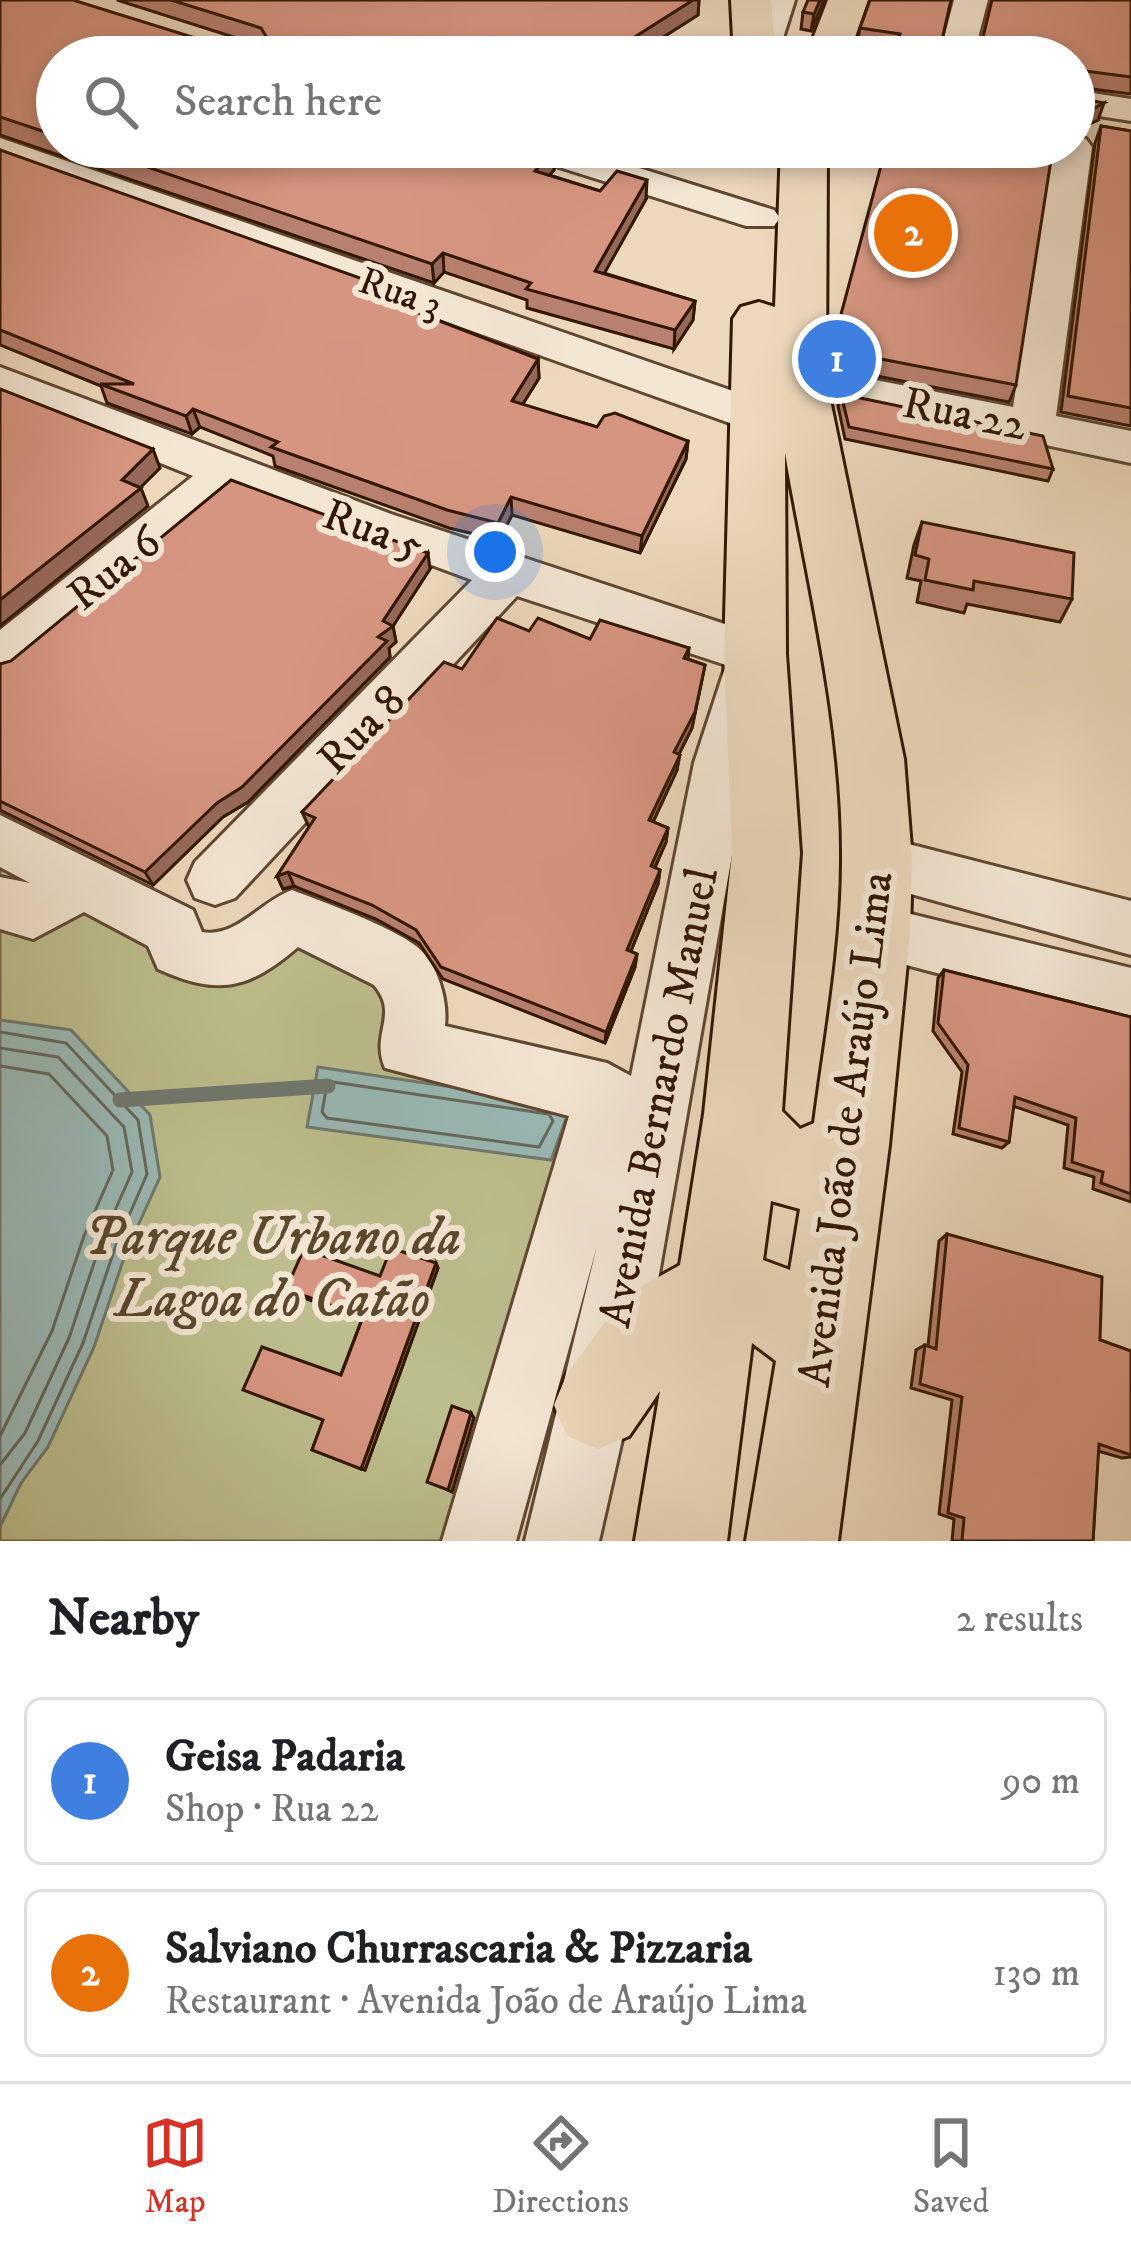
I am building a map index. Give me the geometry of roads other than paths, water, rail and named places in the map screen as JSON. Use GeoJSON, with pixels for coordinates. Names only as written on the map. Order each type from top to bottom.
{"type":"FeatureCollection","features":[{"type":"Feature","properties":{"kind":"main road"},"geometry":{"type":"LineString","coordinates":[[751,0],[755,36]]}},
{"type":"Feature","properties":{"kind":"main road"},"geometry":{"type":"LineString","coordinates":[[835,36],[848,0]]}},
{"type":"Feature","properties":{"kind":"main road","name":"Avenida João de Araújo Lima"},"geometry":{"type":"LineString","coordinates":[[783,168],[760,218],[787,403],[872,759],[877,861],[874,932],[850,1145],[792,1541]]}},
{"type":"Feature","properties":{"kind":"main road","name":"Avenida João de Araújo Lima"},"geometry":{"type":"LineString","coordinates":[[681,1541],[743,1114],[766,853],[754,654],[787,403],[791,168]]}},
{"type":"Feature","properties":{"kind":"main road"},"geometry":{"type":"LineString","coordinates":[[743,1114],[752,1140],[778,1165],[800,1170],[822,1166],[850,1145]]}},
{"type":"Feature","properties":{"kind":"main road"},"geometry":{"type":"LineString","coordinates":[[598,1405],[652,1327],[718,1290],[768,1303],[821,1342]]}},
{"type":"Feature","properties":{"kind":"street"},"geometry":{"type":"LineString","coordinates":[[765,36],[778,0]]}},
{"type":"Feature","properties":{"kind":"street"},"geometry":{"type":"LineString","coordinates":[[795,36],[804,0]]}},
{"type":"Feature","properties":{"kind":"street"},"geometry":{"type":"LineString","coordinates":[[962,36],[971,0]]}},
{"type":"Feature","properties":{"kind":"street"},"geometry":{"type":"LineString","coordinates":[[1095,122],[1131,110]]}},
{"type":"Feature","properties":{"kind":"street"},"geometry":{"type":"LineString","coordinates":[[1095,132],[1131,136]]}},
{"type":"Feature","properties":{"kind":"street","name":"Rua 3"},"geometry":{"type":"LineString","coordinates":[[0,149],[36,161]]}},
{"type":"Feature","properties":{"kind":"street","name":"Rua 3"},"geometry":{"type":"LineString","coordinates":[[59,168],[787,403]]}},
{"type":"Feature","properties":{"kind":"street"},"geometry":{"type":"LineString","coordinates":[[601,168],[760,218]]}},
{"type":"Feature","properties":{"kind":"street"},"geometry":{"type":"LineString","coordinates":[[1032,425],[1068,168]]}},
{"type":"Feature","properties":{"kind":"street","name":"Rua 5"},"geometry":{"type":"LineString","coordinates":[[0,382],[226,474],[506,576],[754,654]]}},
{"type":"Feature","properties":{"kind":"street","name":"Rua 22"},"geometry":{"type":"LineString","coordinates":[[787,403],[1032,425],[1131,447]]}},
{"type":"Feature","properties":{"kind":"street","name":"Rua 6"},"geometry":{"type":"LineString","coordinates":[[0,659],[226,474]]}},
{"type":"Feature","properties":{"kind":"street","name":"Rua 8"},"geometry":{"type":"LineString","coordinates":[[215,880],[506,576]]}},
{"type":"Feature","properties":{"kind":"street","name":"Avenida Bernardo Manuel"},"geometry":{"type":"LineString","coordinates":[[562,1541],[598,1405],[721,763],[754,654]]}},
{"type":"Feature","properties":{"kind":"street"},"geometry":{"type":"LineString","coordinates":[[0,840],[172,929],[179,950],[199,962],[220,964],[249,951],[292,916],[394,965],[408,978],[418,1014],[407,1047],[607,1094],[479,1541]]}},
{"type":"Feature","properties":{"kind":"street"},"geometry":{"type":"LineString","coordinates":[[877,861],[1131,928]]}},
{"type":"Feature","properties":{"kind":"street"},"geometry":{"type":"LineString","coordinates":[[0,903],[33,913],[81,882]]}},
{"type":"Feature","properties":{"kind":"street"},"geometry":{"type":"LineString","coordinates":[[874,932],[1131,996]]}},
{"type":"Feature","properties":{"kind":"water"},"geometry":{"type":"Polygon","coordinates":[[[0,1020],[71,1030],[150,1115],[160,1177],[126,1252],[94,1347],[48,1447],[21,1483],[0,1527],[0,1020]]]}},
{"type":"Feature","properties":{"kind":"water"},"geometry":{"type":"Polygon","coordinates":[[[318,1067],[571,1105],[551,1160],[307,1127],[318,1067]]]}},
{"type":"Feature","properties":{"kind":"waterway"},"geometry":{"type":"LineString","coordinates":[[120,1100],[328,1086]]}},
{"type":"Feature","properties":{"kind":"place","name":"Salviano Churrascaria & Pizzaria"},"geometry":{"type":"Point","coordinates":[913,233]}},
{"type":"Feature","properties":{"kind":"place","name":"Geisa Padaria"},"geometry":{"type":"Point","coordinates":[837,359]}},
{"type":"Feature","properties":{"kind":"park label","name":"Parque Urbano da Lagoa do Catão"},"geometry":{"type":"Point","coordinates":[273,1266]}}]}
